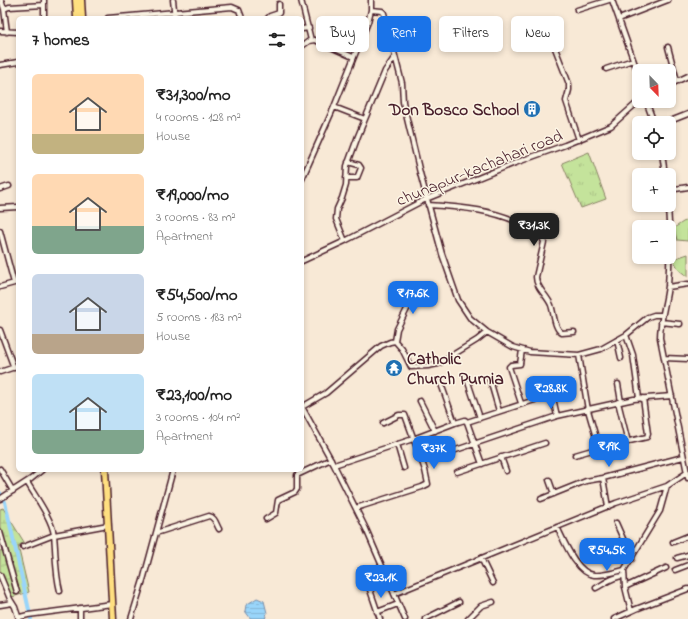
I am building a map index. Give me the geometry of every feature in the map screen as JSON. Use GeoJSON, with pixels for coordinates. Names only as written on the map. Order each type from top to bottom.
{"type":"FeatureCollection","features":[{"type":"Feature","properties":{"kind":"highway"},"geometry":{"type":"LineString","coordinates":[[76,0],[77,16]]}},
{"type":"Feature","properties":{"kind":"highway"},"geometry":{"type":"LineString","coordinates":[[81,0],[82,16]]}},
{"type":"Feature","properties":{"kind":"highway"},"geometry":{"type":"LineString","coordinates":[[105,472],[113,619]]}},
{"type":"Feature","properties":{"kind":"street"},"geometry":{"type":"LineString","coordinates":[[0,0],[4,9],[6,32]]}},
{"type":"Feature","properties":{"kind":"street"},"geometry":{"type":"LineString","coordinates":[[44,0],[44,16]]}},
{"type":"Feature","properties":{"kind":"street"},"geometry":{"type":"LineString","coordinates":[[173,0],[175,16]]}},
{"type":"Feature","properties":{"kind":"street"},"geometry":{"type":"LineString","coordinates":[[301,0],[311,40]]}},
{"type":"Feature","properties":{"kind":"street"},"geometry":{"type":"LineString","coordinates":[[304,174],[334,107],[368,22],[371,10],[371,0]]}},
{"type":"Feature","properties":{"kind":"street"},"geometry":{"type":"LineString","coordinates":[[578,10],[609,0]]}},
{"type":"Feature","properties":{"kind":"street"},"geometry":{"type":"LineString","coordinates":[[612,0],[634,64]]}},
{"type":"Feature","properties":{"kind":"street"},"geometry":{"type":"LineString","coordinates":[[619,19],[668,0]]}},
{"type":"Feature","properties":{"kind":"street"},"geometry":{"type":"LineString","coordinates":[[270,16],[278,13],[279,4]]}},
{"type":"Feature","properties":{"kind":"street"},"geometry":{"type":"LineString","coordinates":[[4,9],[9,7],[44,5]]}},
{"type":"Feature","properties":{"kind":"street"},"geometry":{"type":"LineString","coordinates":[[130,16],[232,7],[239,10],[241,16]]}},
{"type":"Feature","properties":{"kind":"street"},"geometry":{"type":"LineString","coordinates":[[371,10],[379,10],[384,13],[394,58],[402,83],[403,102],[426,198],[442,254],[458,300],[470,318],[487,332],[513,347],[546,354],[579,355],[601,349],[626,335],[648,317],[662,315]]}},
{"type":"Feature","properties":{"kind":"street"},"geometry":{"type":"LineString","coordinates":[[304,29],[309,28]]}},
{"type":"Feature","properties":{"kind":"street"},"geometry":{"type":"LineString","coordinates":[[0,31],[16,32]]}},
{"type":"Feature","properties":{"kind":"street"},"geometry":{"type":"LineString","coordinates":[[304,45],[311,40],[315,40],[353,57]]}},
{"type":"Feature","properties":{"kind":"street"},"geometry":{"type":"LineString","coordinates":[[668,47],[677,81],[687,76],[688,82]]}},
{"type":"Feature","properties":{"kind":"street"},"geometry":{"type":"LineString","coordinates":[[557,52],[569,84],[566,101],[579,140]]}},
{"type":"Feature","properties":{"kind":"street"},"geometry":{"type":"LineString","coordinates":[[345,241],[336,219],[337,210],[344,192],[348,162],[385,71],[394,58]]}},
{"type":"Feature","properties":{"kind":"street"},"geometry":{"type":"LineString","coordinates":[[606,68],[633,60]]}},
{"type":"Feature","properties":{"kind":"street"},"geometry":{"type":"LineString","coordinates":[[0,65],[16,62]]}},
{"type":"Feature","properties":{"kind":"street","name":"chunapur-kachahari road"},"geometry":{"type":"LineString","coordinates":[[304,260],[345,241],[426,198],[579,140],[611,126],[632,106]]}},
{"type":"Feature","properties":{"kind":"street"},"geometry":{"type":"LineString","coordinates":[[334,107],[365,118]]}},
{"type":"Feature","properties":{"kind":"street"},"geometry":{"type":"LineString","coordinates":[[676,119],[688,114]]}},
{"type":"Feature","properties":{"kind":"street"},"geometry":{"type":"LineString","coordinates":[[346,178],[357,178],[361,168],[359,165],[348,162]]}},
{"type":"Feature","properties":{"kind":"street"},"geometry":{"type":"LineString","coordinates":[[0,190],[9,186]]}},
{"type":"Feature","properties":{"kind":"street"},"geometry":{"type":"LineString","coordinates":[[676,189],[688,187]]}},
{"type":"Feature","properties":{"kind":"street"},"geometry":{"type":"LineString","coordinates":[[428,205],[458,207],[489,212],[508,218],[539,233],[543,237],[544,242],[536,282],[551,305],[558,330],[562,333],[574,332]]}},
{"type":"Feature","properties":{"kind":"street"},"geometry":{"type":"LineString","coordinates":[[0,208],[16,208]]}},
{"type":"Feature","properties":{"kind":"street"},"geometry":{"type":"LineString","coordinates":[[668,212],[670,238],[668,287],[662,315],[660,338],[688,478]]}},
{"type":"Feature","properties":{"kind":"street"},"geometry":{"type":"LineString","coordinates":[[0,231],[16,283],[0,286]]}},
{"type":"Feature","properties":{"kind":"street"},"geometry":{"type":"LineString","coordinates":[[668,287],[688,284]]}},
{"type":"Feature","properties":{"kind":"street"},"geometry":{"type":"LineString","coordinates":[[395,341],[397,329],[410,301],[409,288]]}},
{"type":"Feature","properties":{"kind":"street"},"geometry":{"type":"LineString","coordinates":[[661,322],[680,324]]}},
{"type":"Feature","properties":{"kind":"street"},"geometry":{"type":"LineString","coordinates":[[0,330],[16,367],[0,372]]}},
{"type":"Feature","properties":{"kind":"street"},"geometry":{"type":"LineString","coordinates":[[395,341],[402,349],[411,367],[428,366],[443,361],[487,332]]}},
{"type":"Feature","properties":{"kind":"street"},"geometry":{"type":"LineString","coordinates":[[575,456],[599,448],[646,438],[648,435],[633,356],[626,335]]}},
{"type":"Feature","properties":{"kind":"street"},"geometry":{"type":"LineString","coordinates":[[617,340],[621,358]]}},
{"type":"Feature","properties":{"kind":"street"},"geometry":{"type":"LineString","coordinates":[[304,406],[326,393],[381,346],[395,341]]}},
{"type":"Feature","properties":{"kind":"street"},"geometry":{"type":"LineString","coordinates":[[520,404],[509,367],[511,365],[520,364],[522,350]]}},
{"type":"Feature","properties":{"kind":"street"},"geometry":{"type":"LineString","coordinates":[[579,355],[588,409],[599,448]]}},
{"type":"Feature","properties":{"kind":"street"},"geometry":{"type":"LineString","coordinates":[[664,358],[688,359]]}},
{"type":"Feature","properties":{"kind":"street"},"geometry":{"type":"LineString","coordinates":[[490,380],[499,411]]}},
{"type":"Feature","properties":{"kind":"street"},"geometry":{"type":"LineString","coordinates":[[440,381],[455,423]]}},
{"type":"Feature","properties":{"kind":"street"},"geometry":{"type":"LineString","coordinates":[[468,382],[480,418]]}},
{"type":"Feature","properties":{"kind":"street"},"geometry":{"type":"LineString","coordinates":[[618,384],[628,442]]}},
{"type":"Feature","properties":{"kind":"street"},"geometry":{"type":"LineString","coordinates":[[334,465],[413,439],[455,423],[465,420],[467,422],[547,396],[550,396],[554,402],[557,416]]}},
{"type":"Feature","properties":{"kind":"street"},"geometry":{"type":"LineString","coordinates":[[438,456],[557,416],[641,398],[672,396]]}},
{"type":"Feature","properties":{"kind":"street"},"geometry":{"type":"LineString","coordinates":[[420,401],[435,430]]}},
{"type":"Feature","properties":{"kind":"street"},"geometry":{"type":"LineString","coordinates":[[304,411],[356,508],[405,619]]}},
{"type":"Feature","properties":{"kind":"street"},"geometry":{"type":"LineString","coordinates":[[356,508],[428,484],[425,470],[405,415],[400,415],[383,423]]}},
{"type":"Feature","properties":{"kind":"street"},"geometry":{"type":"LineString","coordinates":[[467,422],[482,464]]}},
{"type":"Feature","properties":{"kind":"street"},"geometry":{"type":"LineString","coordinates":[[457,472],[544,443]]}},
{"type":"Feature","properties":{"kind":"street"},"geometry":{"type":"LineString","coordinates":[[397,444],[404,468]]}},
{"type":"Feature","properties":{"kind":"street"},"geometry":{"type":"LineString","coordinates":[[541,499],[586,481],[683,457]]}},
{"type":"Feature","properties":{"kind":"street"},"geometry":{"type":"LineString","coordinates":[[501,458],[506,471]]}},
{"type":"Feature","properties":{"kind":"street"},"geometry":{"type":"LineString","coordinates":[[304,472],[331,459]]}},
{"type":"Feature","properties":{"kind":"street"},"geometry":{"type":"LineString","coordinates":[[0,468],[13,491]]}},
{"type":"Feature","properties":{"kind":"street"},"geometry":{"type":"LineString","coordinates":[[0,499],[27,482],[40,472]]}},
{"type":"Feature","properties":{"kind":"street"},"geometry":{"type":"LineString","coordinates":[[131,619],[172,472]]}},
{"type":"Feature","properties":{"kind":"street"},"geometry":{"type":"LineString","coordinates":[[266,520],[276,513],[278,500],[295,492],[297,489],[297,475],[303,472]]}},
{"type":"Feature","properties":{"kind":"street"},"geometry":{"type":"LineString","coordinates":[[394,594],[557,527],[667,486],[687,472]]}},
{"type":"Feature","properties":{"kind":"street"},"geometry":{"type":"LineString","coordinates":[[603,478],[608,507]]}},
{"type":"Feature","properties":{"kind":"street"},"geometry":{"type":"LineString","coordinates":[[549,480],[554,494]]}},
{"type":"Feature","properties":{"kind":"street"},"geometry":{"type":"LineString","coordinates":[[27,482],[42,508],[54,535],[55,564],[60,591]]}},
{"type":"Feature","properties":{"kind":"street"},"geometry":{"type":"LineString","coordinates":[[631,611],[625,587],[624,570],[632,560],[660,511],[667,486]]}},
{"type":"Feature","properties":{"kind":"street"},"geometry":{"type":"LineString","coordinates":[[156,532],[209,516],[212,517],[219,529]]}},
{"type":"Feature","properties":{"kind":"street"},"geometry":{"type":"LineString","coordinates":[[616,523],[632,560]]}},
{"type":"Feature","properties":{"kind":"street"},"geometry":{"type":"LineString","coordinates":[[23,547],[54,535],[108,525]]}},
{"type":"Feature","properties":{"kind":"street"},"geometry":{"type":"LineString","coordinates":[[557,527],[574,561],[587,573],[596,576],[624,570]]}},
{"type":"Feature","properties":{"kind":"street"},"geometry":{"type":"LineString","coordinates":[[0,532],[17,592]]}},
{"type":"Feature","properties":{"kind":"street"},"geometry":{"type":"LineString","coordinates":[[673,542],[688,536]]}},
{"type":"Feature","properties":{"kind":"street"},"geometry":{"type":"LineString","coordinates":[[677,558],[688,555]]}},
{"type":"Feature","properties":{"kind":"street"},"geometry":{"type":"LineString","coordinates":[[481,558],[493,583]]}},
{"type":"Feature","properties":{"kind":"street"},"geometry":{"type":"LineString","coordinates":[[675,570],[688,565]]}},
{"type":"Feature","properties":{"kind":"street"},"geometry":{"type":"LineString","coordinates":[[625,587],[666,568]]}},
{"type":"Feature","properties":{"kind":"street"},"geometry":{"type":"LineString","coordinates":[[0,575],[19,619],[20,617],[112,604]]}},
{"type":"Feature","properties":{"kind":"street"},"geometry":{"type":"LineString","coordinates":[[596,588],[613,578],[624,576]]}},
{"type":"Feature","properties":{"kind":"street"},"geometry":{"type":"LineString","coordinates":[[368,584],[380,619]]}},
{"type":"Feature","properties":{"kind":"street"},"geometry":{"type":"LineString","coordinates":[[614,619],[688,589]]}},
{"type":"Feature","properties":{"kind":"street"},"geometry":{"type":"LineString","coordinates":[[0,605],[12,602]]}},
{"type":"Feature","properties":{"kind":"street"},"geometry":{"type":"LineString","coordinates":[[425,619],[459,602]]}},
{"type":"Feature","properties":{"kind":"street"},"geometry":{"type":"LineString","coordinates":[[468,619],[481,606],[493,602]]}},
{"type":"Feature","properties":{"kind":"street"},"geometry":{"type":"LineString","coordinates":[[377,612],[398,604]]}},
{"type":"Feature","properties":{"kind":"street"},"geometry":{"type":"LineString","coordinates":[[80,608],[80,619]]}},
{"type":"Feature","properties":{"kind":"green space"},"geometry":{"type":"Polygon","coordinates":[[[589,152],[606,199],[581,208],[562,163],[589,152]]]}},
{"type":"Feature","properties":{"kind":"green space"},"geometry":{"type":"Polygon","coordinates":[[[688,220],[688,241],[677,240],[676,227],[688,220]]]}},
{"type":"Feature","properties":{"kind":"green space"},"geometry":{"type":"Polygon","coordinates":[[[688,254],[688,277],[679,270],[676,264],[676,258],[688,254]]]}},
{"type":"Feature","properties":{"kind":"green space"},"geometry":{"type":"Polygon","coordinates":[[[3,508],[24,542],[18,546],[29,592],[12,597],[0,571],[0,551],[4,549],[0,538],[0,509],[3,508]]]}},
{"type":"Feature","properties":{"kind":"water"},"geometry":{"type":"Polygon","coordinates":[[[257,598],[264,601],[267,613],[265,619],[251,619],[245,611],[246,605],[257,598]]]}},
{"type":"Feature","properties":{"kind":"waterway"},"geometry":{"type":"LineString","coordinates":[[0,493],[5,502],[31,619]]}},
{"type":"Feature","properties":{"kind":"place","name":"Don Bosco School"},"geometry":{"type":"Point","coordinates":[532,109]}},
{"type":"Feature","properties":{"kind":"place","name":"Catholic Church Purnia"},"geometry":{"type":"Point","coordinates":[394,368]}}]}
